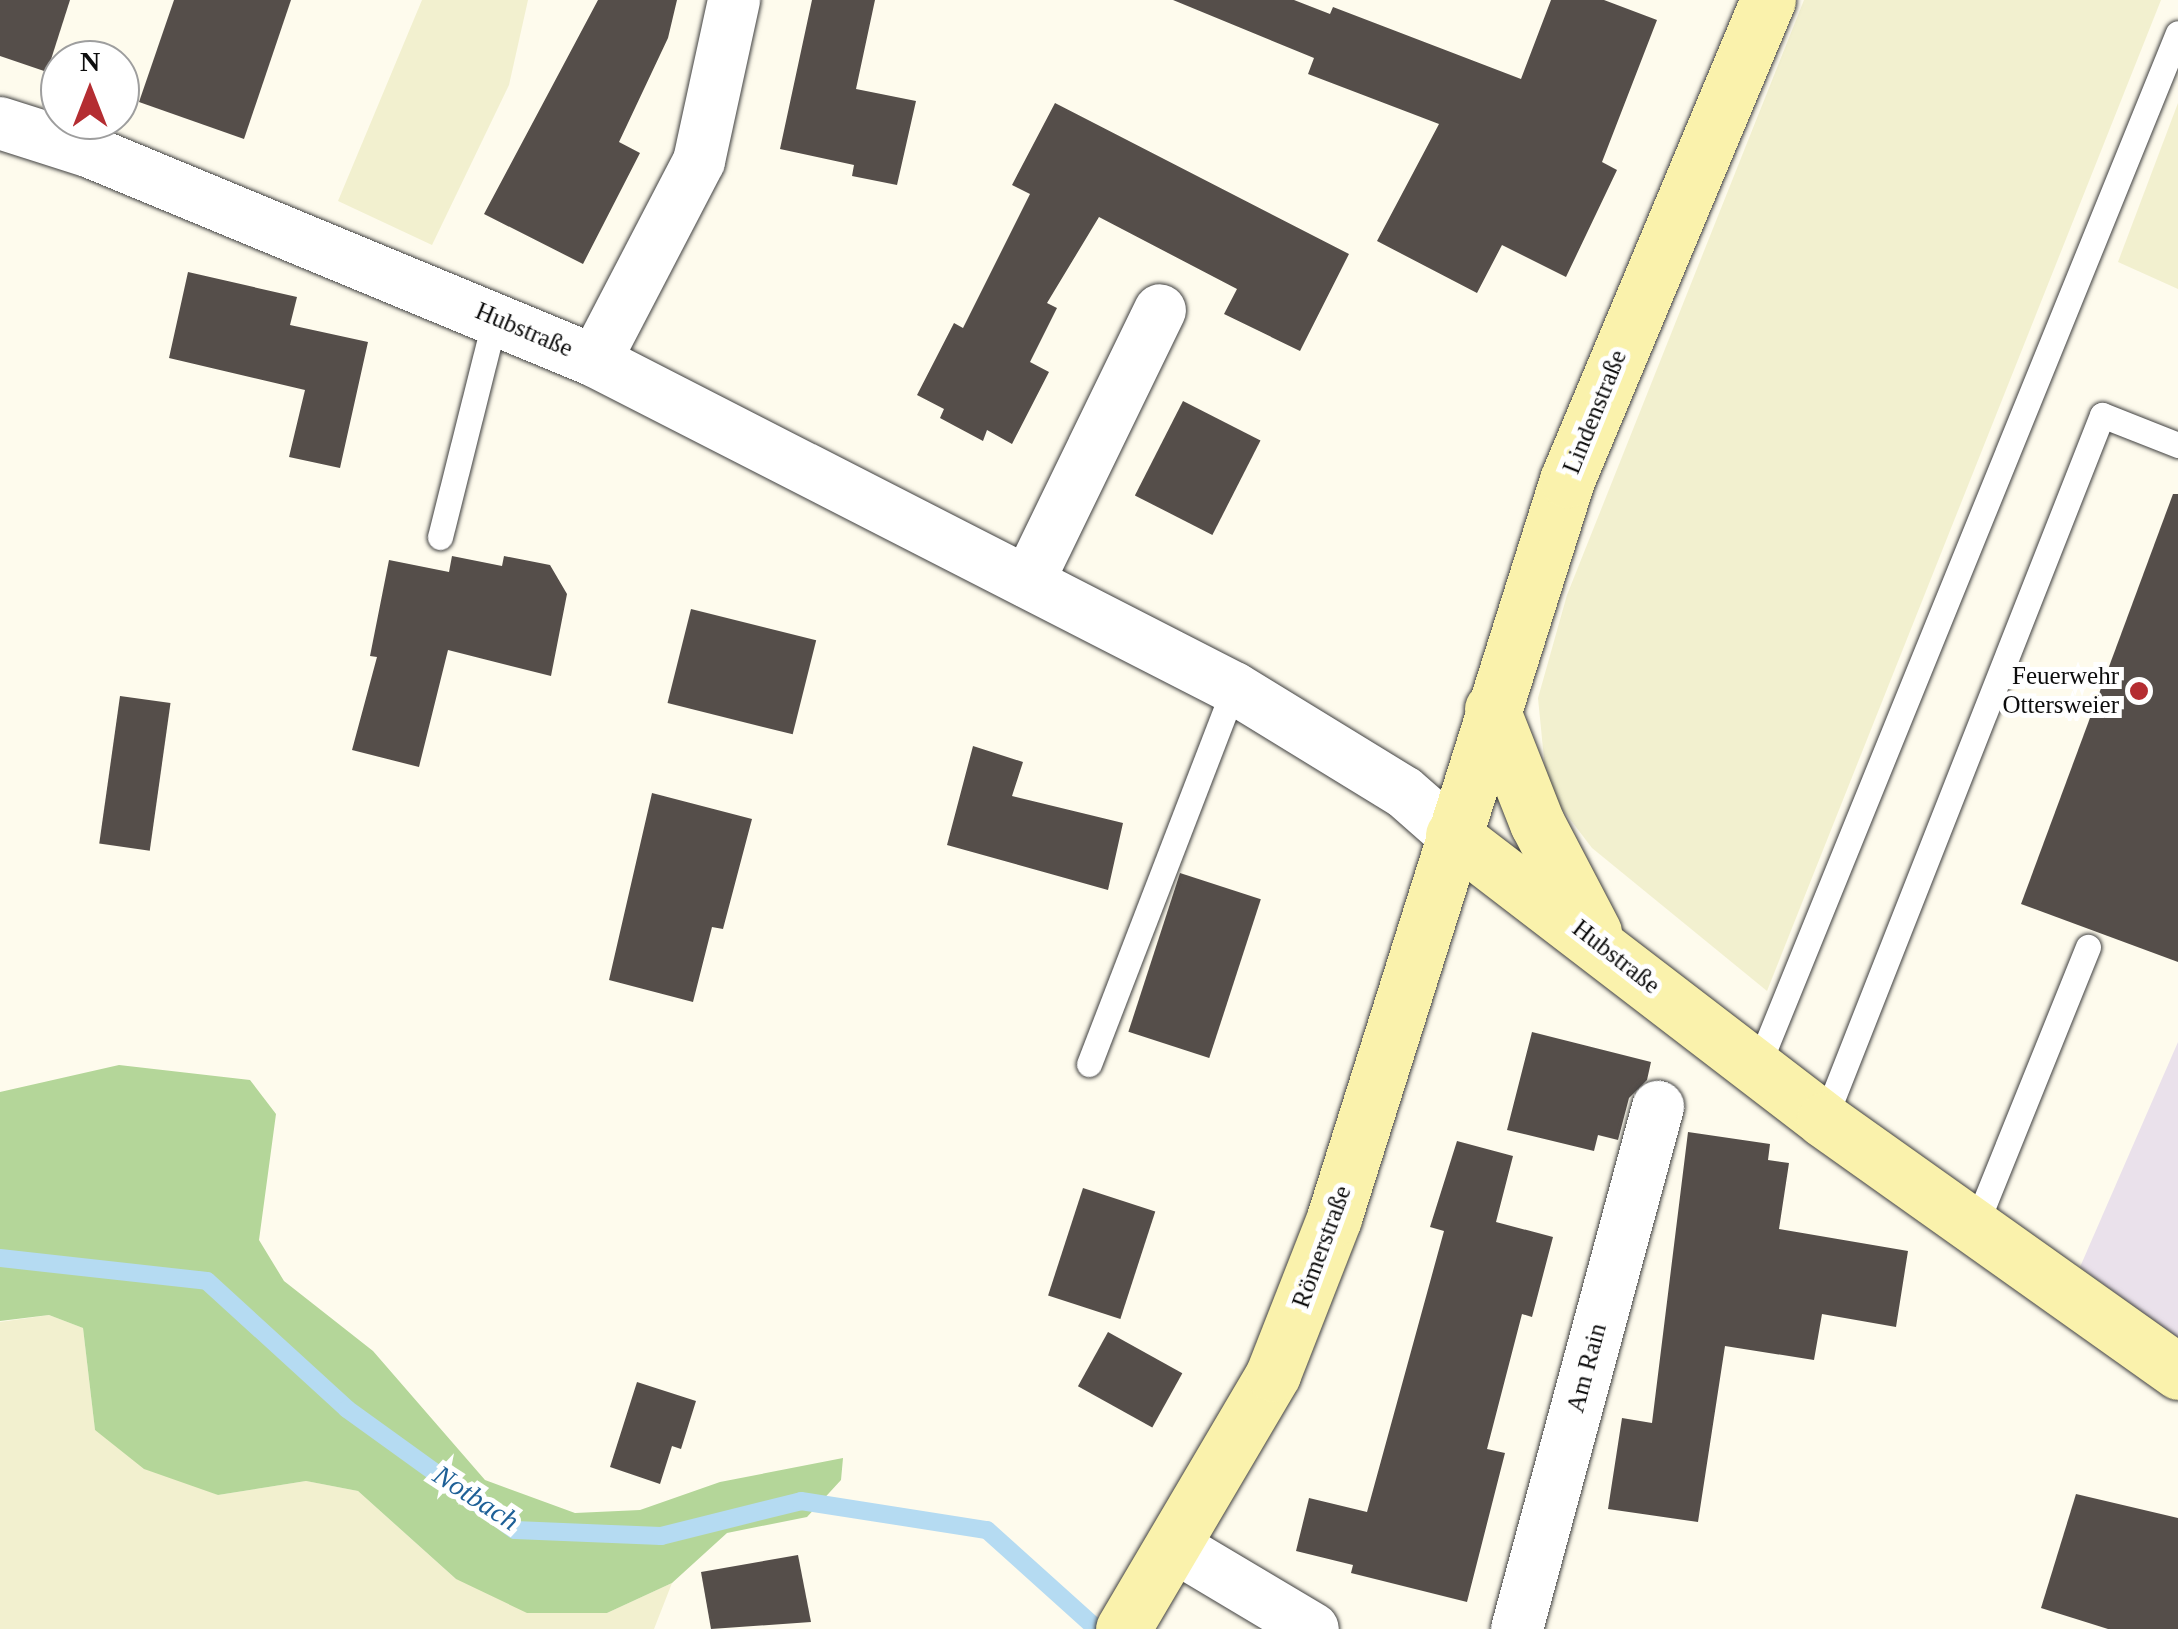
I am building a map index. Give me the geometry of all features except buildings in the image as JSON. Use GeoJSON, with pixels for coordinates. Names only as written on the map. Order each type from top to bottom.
{"type":"FeatureCollection","features":[{"type":"Feature","properties":{"kind":"main road","name":"Lindenstraße"},"geometry":{"type":"LineString","coordinates":[[1452,835],[1567,480],[1768,0]]}},
{"type":"Feature","properties":{"kind":"main road"},"geometry":{"type":"LineString","coordinates":[[1492,709],[1537,823],[1600,944]]}},
{"type":"Feature","properties":{"kind":"main road","name":"Hubstraße"},"geometry":{"type":"LineString","coordinates":[[1452,835],[1600,944],[1824,1120],[1976,1224],[2178,1372]]}},
{"type":"Feature","properties":{"kind":"main road","name":"Römerstraße"},"geometry":{"type":"LineString","coordinates":[[1134,1612],[1177,1548],[1273,1374],[1328,1236],[1452,835]]}},
{"type":"Feature","properties":{"kind":"street"},"geometry":{"type":"LineString","coordinates":[[595,360],[699,161],[734,0]]}},
{"type":"Feature","properties":{"kind":"street","name":"Hubstraße"},"geometry":{"type":"LineString","coordinates":[[0,123],[88,151],[595,360],[1234,688],[1404,792],[1452,835]]}},
{"type":"Feature","properties":{"kind":"street"},"geometry":{"type":"LineString","coordinates":[[1028,582],[1160,310]]}},
{"type":"Feature","properties":{"kind":"street","name":"Am Rain"},"geometry":{"type":"LineString","coordinates":[[1516,1629],[1658,1106]]}},
{"type":"Feature","properties":{"kind":"street"},"geometry":{"type":"LineString","coordinates":[[1177,1548],[1313,1629]]}},
{"type":"Feature","properties":{"kind":"lane"},"geometry":{"type":"LineString","coordinates":[[1757,1068],[2178,33]]}},
{"type":"Feature","properties":{"kind":"lane"},"geometry":{"type":"LineString","coordinates":[[440,537],[495,318]]}},
{"type":"Feature","properties":{"kind":"lane"},"geometry":{"type":"LineString","coordinates":[[1824,1120],[2102,415],[2178,445]]}},
{"type":"Feature","properties":{"kind":"lane"},"geometry":{"type":"LineString","coordinates":[[1089,1064],[1234,688]]}},
{"type":"Feature","properties":{"kind":"lane"},"geometry":{"type":"LineString","coordinates":[[1976,1224],[2088,948]]}},
{"type":"Feature","properties":{"kind":"shaded area"},"geometry":{"type":"Polygon","coordinates":[[[422,0],[528,0],[509,85],[432,245],[338,201],[422,0]]]}},
{"type":"Feature","properties":{"kind":"shaded area"},"geometry":{"type":"Polygon","coordinates":[[[1804,0],[2161,0],[1767,991],[1592,848],[1547,789],[1538,698],[1567,595],[1804,0]]]}},
{"type":"Feature","properties":{"kind":"shaded area"},"geometry":{"type":"Polygon","coordinates":[[[2178,103],[2178,289],[2118,262],[2178,103]]]}},
{"type":"Feature","properties":{"kind":"shaded area"},"geometry":{"type":"Polygon","coordinates":[[[2178,1042],[2178,1339],[2080,1267],[2178,1042]]]}},
{"type":"Feature","properties":{"kind":"shaded area"},"geometry":{"type":"Polygon","coordinates":[[[49,1315],[83,1328],[95,1430],[218,1495],[306,1481],[358,1491],[456,1579],[607,1613],[672,1583],[654,1629],[0,1629],[0,1322],[49,1315]]]}},
{"type":"Feature","properties":{"kind":"green space"},"geometry":{"type":"Polygon","coordinates":[[[119,1065],[250,1080],[276,1114],[259,1240],[284,1281],[373,1351],[485,1480],[575,1513],[640,1510],[720,1482],[843,1458],[841,1480],[807,1517],[727,1533],[672,1583],[607,1613],[527,1613],[456,1579],[358,1491],[306,1481],[218,1495],[144,1469],[95,1430],[83,1328],[49,1315],[0,1321],[0,1092],[119,1065]]]}},
{"type":"Feature","properties":{"kind":"waterway","name":"Notbach"},"geometry":{"type":"LineString","coordinates":[[0,1258],[207,1281],[347,1409],[515,1530],[661,1536],[801,1501],[987,1530],[1097,1629]]}},
{"type":"Feature","properties":{"kind":"place","name":"Feuerwehr Ottersweier"},"geometry":{"type":"Point","coordinates":[2139,691]}}]}
